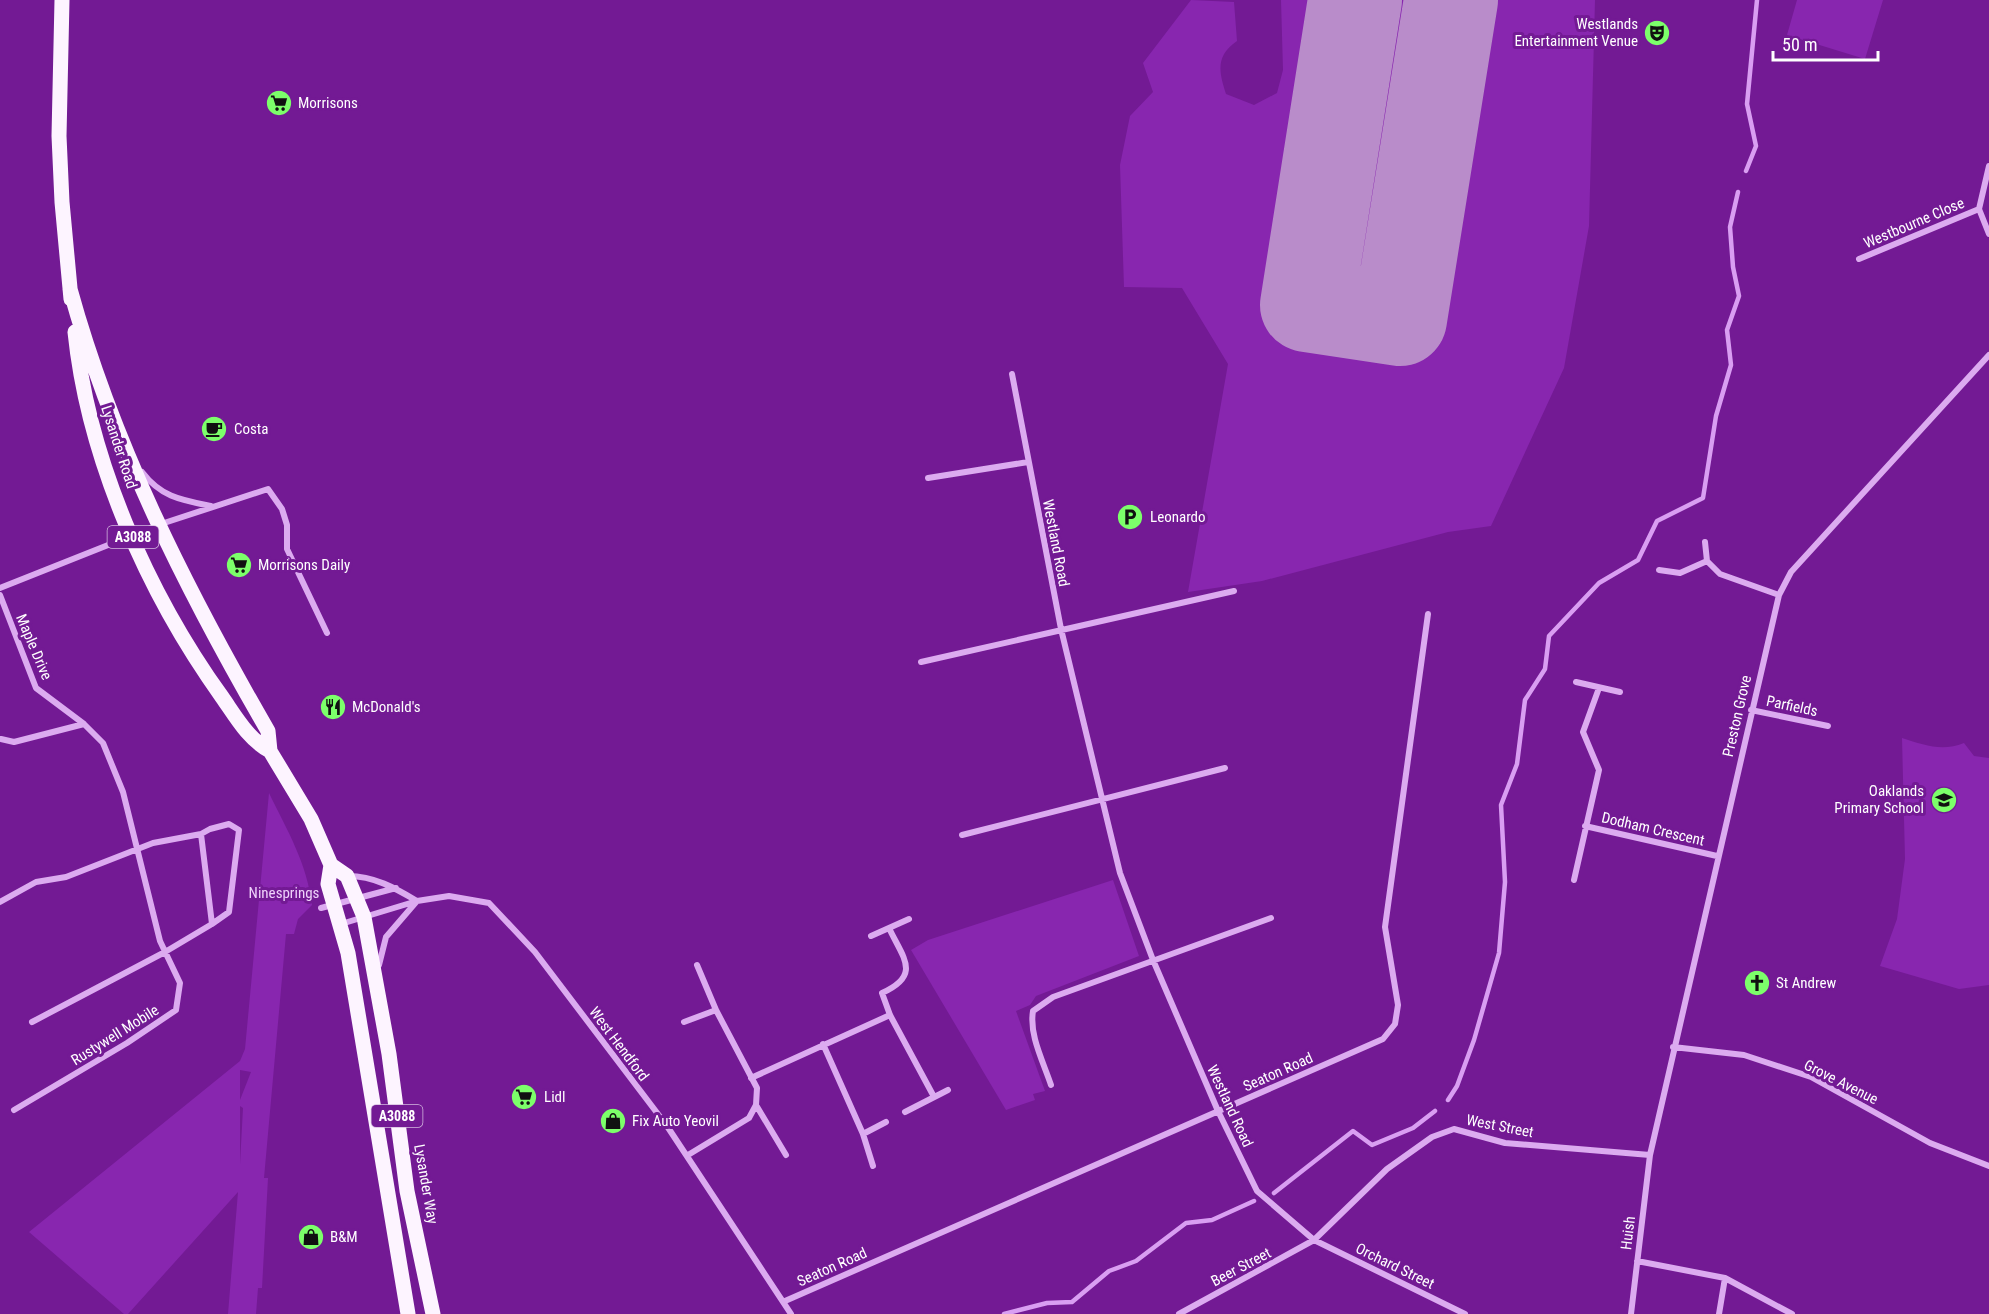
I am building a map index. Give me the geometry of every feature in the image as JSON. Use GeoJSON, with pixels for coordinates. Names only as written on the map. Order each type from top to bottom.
{"type":"FeatureCollection","features":[{"type":"Feature","properties":{"kind":"main road","name":"Lysander Road"},"geometry":{"type":"LineString","coordinates":[[62,0],[59,136],[70,289],[79,375],[107,477],[133,537],[194,657],[254,742],[270,751]]}},
{"type":"Feature","properties":{"kind":"main road","name":"Lysander Road"},"geometry":{"type":"LineString","coordinates":[[70,289],[89,357],[147,500],[161,524],[189,590],[268,730],[270,751],[311,819],[331,865],[328,906],[341,924]]}},
{"type":"Feature","properties":{"kind":"main road"},"geometry":{"type":"LineString","coordinates":[[331,865],[347,876]]}},
{"type":"Feature","properties":{"kind":"main road","name":"A3088"},"geometry":{"type":"LineString","coordinates":[[347,876],[364,917]]}},
{"type":"Feature","properties":{"kind":"main road","name":"Lysander Way"},"geometry":{"type":"LineString","coordinates":[[364,917],[389,1054],[407,1191],[433,1314]]}},
{"type":"Feature","properties":{"kind":"main road","name":"A3088"},"geometry":{"type":"LineString","coordinates":[[341,924],[408,1314]]}},
{"type":"Feature","properties":{"kind":"street"},"geometry":{"type":"LineString","coordinates":[[1989,166],[1978,208],[1989,234]]}},
{"type":"Feature","properties":{"kind":"street","name":"Westbourne Close"},"geometry":{"type":"LineString","coordinates":[[1859,259],[1978,208]]}},
{"type":"Feature","properties":{"kind":"street","name":"Preston Grove"},"geometry":{"type":"LineString","coordinates":[[1650,1155],[1779,594],[1791,572],[1989,355]]}},
{"type":"Feature","properties":{"kind":"street","name":"Westland Road"},"geometry":{"type":"LineString","coordinates":[[1012,374],[1061,629],[1100,798],[1120,873],[1153,960],[1218,1111],[1257,1191],[1314,1240]]}},
{"type":"Feature","properties":{"kind":"street"},"geometry":{"type":"LineString","coordinates":[[130,458],[154,487],[177,499],[212,507]]}},
{"type":"Feature","properties":{"kind":"street"},"geometry":{"type":"LineString","coordinates":[[928,478],[1028,462]]}},
{"type":"Feature","properties":{"kind":"street"},"geometry":{"type":"LineString","coordinates":[[0,588],[161,524],[268,489],[282,509],[287,525],[287,549],[327,633]]}},
{"type":"Feature","properties":{"kind":"street"},"geometry":{"type":"LineString","coordinates":[[1705,542],[1707,561],[1720,574],[1779,594]]}},
{"type":"Feature","properties":{"kind":"street"},"geometry":{"type":"LineString","coordinates":[[1659,570],[1680,573],[1707,561]]}},
{"type":"Feature","properties":{"kind":"street"},"geometry":{"type":"LineString","coordinates":[[921,662],[1234,591]]}},
{"type":"Feature","properties":{"kind":"street","name":"Maple Drive"},"geometry":{"type":"LineString","coordinates":[[0,595],[36,688],[84,724],[103,743],[123,792]]}},
{"type":"Feature","properties":{"kind":"street","name":"Seaton Road"},"geometry":{"type":"LineString","coordinates":[[785,1301],[1383,1039],[1395,1024],[1398,1005],[1385,927],[1428,614]]}},
{"type":"Feature","properties":{"kind":"street"},"geometry":{"type":"LineString","coordinates":[[1576,682],[1620,692]]}},
{"type":"Feature","properties":{"kind":"street","name":"Dodham Crescent"},"geometry":{"type":"LineString","coordinates":[[1599,687],[1583,732],[1599,770],[1585,826],[1717,856]]}},
{"type":"Feature","properties":{"kind":"street","name":"Parfields"},"geometry":{"type":"LineString","coordinates":[[1751,710],[1828,726]]}},
{"type":"Feature","properties":{"kind":"street"},"geometry":{"type":"LineString","coordinates":[[1,739],[14,742],[84,724]]}},
{"type":"Feature","properties":{"kind":"street"},"geometry":{"type":"LineString","coordinates":[[962,835],[1225,768]]}},
{"type":"Feature","properties":{"kind":"street","name":"Rustywell Mobile"},"geometry":{"type":"LineString","coordinates":[[14,1110],[127,1043],[176,1010],[180,983],[165,952],[152,915],[123,792]]}},
{"type":"Feature","properties":{"kind":"street"},"geometry":{"type":"LineString","coordinates":[[0,902],[36,882],[66,877],[137,849],[201,834],[229,824],[239,830],[229,912],[165,952],[32,1022]]}},
{"type":"Feature","properties":{"kind":"street"},"geometry":{"type":"LineString","coordinates":[[1574,880],[1585,826]]}},
{"type":"Feature","properties":{"kind":"street"},"geometry":{"type":"LineString","coordinates":[[201,834],[212,924]]}},
{"type":"Feature","properties":{"kind":"street"},"geometry":{"type":"LineString","coordinates":[[347,876],[368,878],[396,888],[417,901],[386,937],[380,953],[376,986]]}},
{"type":"Feature","properties":{"kind":"street"},"geometry":{"type":"LineString","coordinates":[[328,906],[396,888]]}},
{"type":"Feature","properties":{"kind":"street","name":"West Hendford"},"geometry":{"type":"LineString","coordinates":[[341,924],[417,901],[450,896],[489,903],[535,952],[688,1155],[785,1301],[791,1314]]}},
{"type":"Feature","properties":{"kind":"street"},"geometry":{"type":"LineString","coordinates":[[1051,1084],[1034,1035],[1033,1011],[1053,997],[1271,918]]}},
{"type":"Feature","properties":{"kind":"street"},"geometry":{"type":"LineString","coordinates":[[872,936],[909,919]]}},
{"type":"Feature","properties":{"kind":"street"},"geometry":{"type":"LineString","coordinates":[[889,928],[904,960],[906,976],[902,983],[882,993],[890,1015],[933,1095]]}},
{"type":"Feature","properties":{"kind":"street"},"geometry":{"type":"LineString","coordinates":[[688,1155],[738,1127],[749,1118],[756,1105],[757,1088],[716,1010],[697,964]]}},
{"type":"Feature","properties":{"kind":"street"},"geometry":{"type":"LineString","coordinates":[[684,1022],[716,1010]]}},
{"type":"Feature","properties":{"kind":"street"},"geometry":{"type":"LineString","coordinates":[[751,1078],[890,1015]]}},
{"type":"Feature","properties":{"kind":"street"},"geometry":{"type":"LineString","coordinates":[[823,1044],[863,1134],[873,1166]]}},
{"type":"Feature","properties":{"kind":"street","name":"Grove Avenue"},"geometry":{"type":"LineString","coordinates":[[1673,1047],[1744,1055],[1811,1077],[1930,1143],[1989,1166]]}},
{"type":"Feature","properties":{"kind":"street"},"geometry":{"type":"LineString","coordinates":[[905,1112],[933,1095],[948,1090]]}},
{"type":"Feature","properties":{"kind":"street"},"geometry":{"type":"LineString","coordinates":[[756,1105],[786,1155]]}},
{"type":"Feature","properties":{"kind":"street"},"geometry":{"type":"LineString","coordinates":[[863,1134],[885,1122]]}},
{"type":"Feature","properties":{"kind":"street","name":"West Street"},"geometry":{"type":"LineString","coordinates":[[1314,1240],[1387,1169],[1432,1137],[1454,1129],[1505,1143],[1650,1155]]}},
{"type":"Feature","properties":{"kind":"street","name":"Huish"},"geometry":{"type":"LineString","coordinates":[[1631,1314],[1650,1155]]}},
{"type":"Feature","properties":{"kind":"street","name":"Beer Street"},"geometry":{"type":"LineString","coordinates":[[1179,1314],[1314,1240]]}},
{"type":"Feature","properties":{"kind":"street","name":"Orchard Street"},"geometry":{"type":"LineString","coordinates":[[1314,1240],[1465,1314]]}},
{"type":"Feature","properties":{"kind":"street"},"geometry":{"type":"LineString","coordinates":[[1637,1261],[1725,1278],[1792,1314]]}},
{"type":"Feature","properties":{"kind":"street"},"geometry":{"type":"LineString","coordinates":[[1719,1314],[1725,1278]]}},
{"type":"Feature","properties":{"kind":"green space"},"geometry":{"type":"Polygon","coordinates":[[[1191,0],[1234,2],[1237,41],[1222,59],[1222,79],[1226,94],[1254,105],[1277,93],[1283,70],[1281,0],[1595,0],[1589,226],[1564,368],[1491,526],[1448,532],[1262,581],[1188,592],[1228,364],[1182,288],[1124,287],[1120,165],[1130,116],[1153,92],[1143,63],[1191,0]]]}},
{"type":"Feature","properties":{"kind":"green space"},"geometry":{"type":"Polygon","coordinates":[[[1797,0],[1883,0],[1865,59],[1787,35],[1797,0]]]}},
{"type":"Feature","properties":{"kind":"green space"},"geometry":{"type":"Polygon","coordinates":[[[1902,738],[1941,747],[1964,743],[1974,756],[1989,758],[1989,985],[1959,989],[1880,966],[1897,919],[1905,859],[1902,738]]]}},
{"type":"Feature","properties":{"kind":"green space","name":"Ninesprings"},"geometry":{"type":"Polygon","coordinates":[[[269,793],[301,861],[312,905],[298,919],[294,934],[286,934],[264,1178],[268,1178],[262,1288],[258,1288],[256,1314],[228,1314],[238,1192],[128,1314],[124,1314],[29,1232],[240,1061],[245,1049],[269,793]],[[240,1070],[240,1100],[251,1072],[240,1070]],[[240,1106],[240,1164],[243,1108],[240,1106]]]}},
{"type":"Feature","properties":{"kind":"green space"},"geometry":{"type":"Polygon","coordinates":[[[1113,880],[1139,956],[1036,996],[1030,1005],[1016,1011],[1045,1091],[1033,1094],[1035,1100],[1006,1110],[911,950],[928,940],[1113,880]]]}},
{"type":"Feature","properties":{"kind":"waterway"},"geometry":{"type":"LineString","coordinates":[[1746,171],[1756,146],[1747,104],[1757,0]]}},
{"type":"Feature","properties":{"kind":"waterway"},"geometry":{"type":"LineString","coordinates":[[1448,1100],[1457,1086],[1474,1040],[1499,953],[1505,882],[1501,805],[1517,764],[1525,700],[1545,669],[1549,636],[1599,583],[1638,560],[1657,521],[1703,498],[1716,416],[1731,365],[1727,330],[1739,296],[1733,267],[1730,227],[1738,192]]}},
{"type":"Feature","properties":{"kind":"waterway"},"geometry":{"type":"LineString","coordinates":[[1274,1193],[1353,1131],[1372,1145],[1413,1128],[1435,1111]]}},
{"type":"Feature","properties":{"kind":"waterway"},"geometry":{"type":"LineString","coordinates":[[1004,1314],[1047,1303],[1072,1302],[1109,1271],[1136,1261],[1186,1223],[1212,1220],[1254,1201]]}},
{"type":"Feature","properties":{"kind":"runway"},"geometry":{"type":"LineString","coordinates":[[1355,0],[1307,305],[1400,319],[1451,0]]}},
{"type":"Feature","properties":{"kind":"place","name":"Westlands Entertainment Venue"},"geometry":{"type":"Point","coordinates":[1657,33]}},
{"type":"Feature","properties":{"kind":"place","name":"Morrisons"},"geometry":{"type":"Point","coordinates":[279,103]}},
{"type":"Feature","properties":{"kind":"place","name":"Costa"},"geometry":{"type":"Point","coordinates":[214,429]}},
{"type":"Feature","properties":{"kind":"place","name":"Leonardo"},"geometry":{"type":"Point","coordinates":[1130,517]}},
{"type":"Feature","properties":{"kind":"place","name":"Morrisons Daily"},"geometry":{"type":"Point","coordinates":[239,565]}},
{"type":"Feature","properties":{"kind":"place","name":"McDonald's"},"geometry":{"type":"Point","coordinates":[333,707]}},
{"type":"Feature","properties":{"kind":"place","name":"Oaklands Primary School"},"geometry":{"type":"Point","coordinates":[1944,800]}},
{"type":"Feature","properties":{"kind":"place","name":"St Andrew"},"geometry":{"type":"Point","coordinates":[1757,983]}},
{"type":"Feature","properties":{"kind":"place","name":"Lidl"},"geometry":{"type":"Point","coordinates":[524,1097]}},
{"type":"Feature","properties":{"kind":"place","name":"Fix Auto Yeovil"},"geometry":{"type":"Point","coordinates":[613,1121]}},
{"type":"Feature","properties":{"kind":"place","name":"B&M"},"geometry":{"type":"Point","coordinates":[311,1237]}}]}
